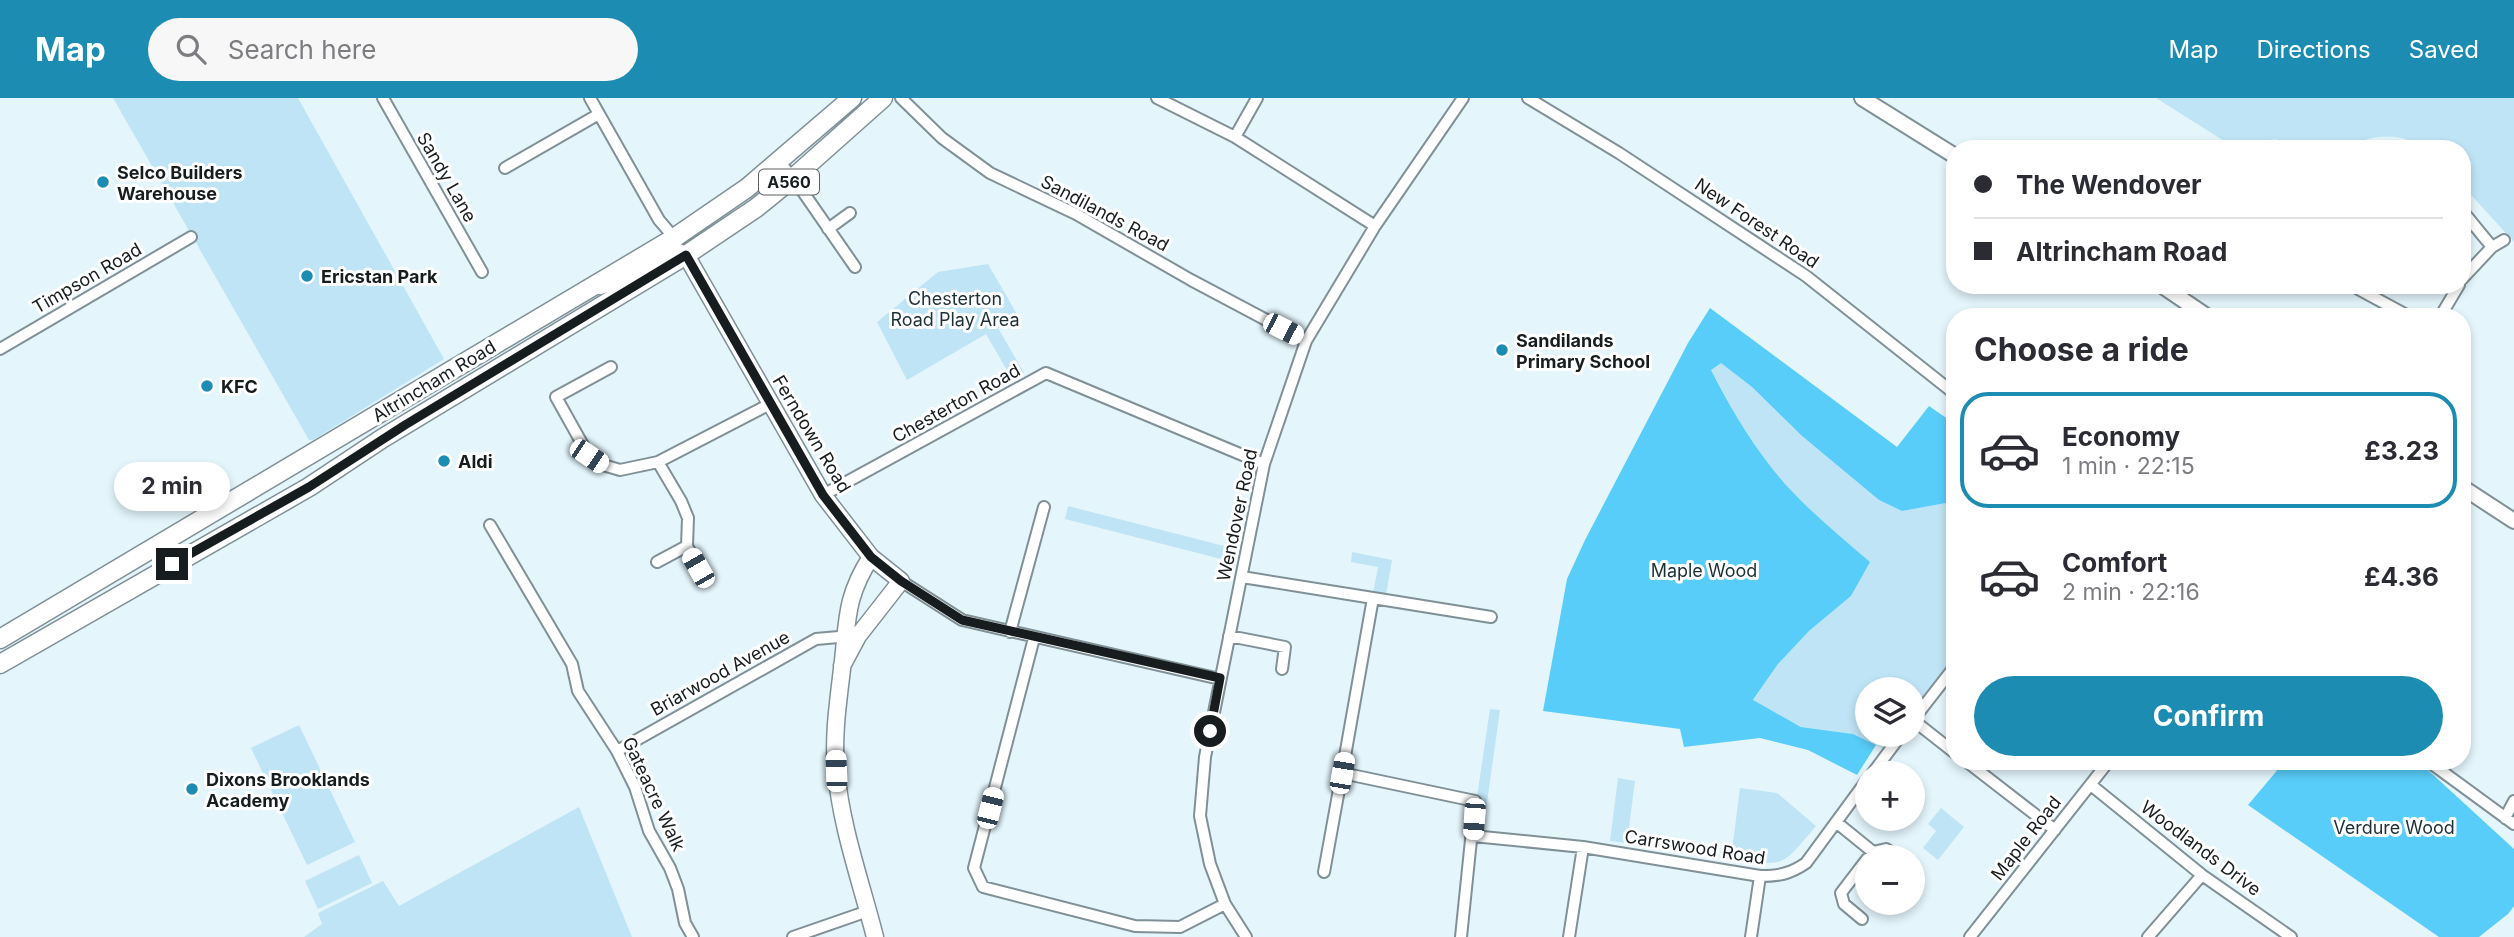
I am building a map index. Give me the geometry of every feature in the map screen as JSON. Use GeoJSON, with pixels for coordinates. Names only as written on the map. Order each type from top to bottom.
{"type":"FeatureCollection","features":[{"type":"Feature","properties":{"kind":"highway","name":"Altrincham Road"},"geometry":{"type":"LineString","coordinates":[[0,639],[674,238],[780,162],[852,98]]}},
{"type":"Feature","properties":{"kind":"highway","name":"Altrincham Road"},"geometry":{"type":"LineString","coordinates":[[0,664],[298,493],[415,418],[686,255],[756,208],[883,98]]}},
{"type":"Feature","properties":{"kind":"main road"},"geometry":{"type":"LineString","coordinates":[[594,286],[626,278],[673,250],[686,255]]}},
{"type":"Feature","properties":{"kind":"main road","name":"Ferndown Road"},"geometry":{"type":"LineString","coordinates":[[686,255],[823,495],[871,557],[901,581]]}},
{"type":"Feature","properties":{"kind":"main road"},"geometry":{"type":"LineString","coordinates":[[871,557],[857,579],[848,607],[851,636],[842,666],[836,710],[836,771],[846,831],[875,937]]}},
{"type":"Feature","properties":{"kind":"main road"},"geometry":{"type":"LineString","coordinates":[[851,636],[901,581]]}},
{"type":"Feature","properties":{"kind":"street","name":"Sandy Lane"},"geometry":{"type":"LineString","coordinates":[[383,98],[482,272]]}},
{"type":"Feature","properties":{"kind":"street"},"geometry":{"type":"LineString","coordinates":[[590,98],[659,220],[686,255]]}},
{"type":"Feature","properties":{"kind":"street","name":"Sandilands Road"},"geometry":{"type":"LineString","coordinates":[[901,98],[942,138],[990,173],[1076,214],[1191,280],[1307,341]]}},
{"type":"Feature","properties":{"kind":"street"},"geometry":{"type":"LineString","coordinates":[[1157,98],[1235,137],[1375,226]]}},
{"type":"Feature","properties":{"kind":"street"},"geometry":{"type":"LineString","coordinates":[[1235,137],[1257,98]]}},
{"type":"Feature","properties":{"kind":"street","name":"Wendover Road"},"geometry":{"type":"LineString","coordinates":[[1246,937],[1225,904],[1210,864],[1200,816],[1205,757],[1264,464],[1307,341],[1375,226],[1463,98]]}},
{"type":"Feature","properties":{"kind":"street","name":"New Forest Road"},"geometry":{"type":"LineString","coordinates":[[1528,98],[1619,153],[1806,276],[1946,387]]}},
{"type":"Feature","properties":{"kind":"street"},"geometry":{"type":"LineString","coordinates":[[1862,98],[1946,150]]}},
{"type":"Feature","properties":{"kind":"street"},"geometry":{"type":"LineString","coordinates":[[505,168],[599,114]]}},
{"type":"Feature","properties":{"kind":"street"},"geometry":{"type":"LineString","coordinates":[[780,162],[855,267]]}},
{"type":"Feature","properties":{"kind":"street"},"geometry":{"type":"LineString","coordinates":[[828,229],[850,213]]}},
{"type":"Feature","properties":{"kind":"street"},"geometry":{"type":"LineString","coordinates":[[2471,221],[2492,247]]}},
{"type":"Feature","properties":{"kind":"street","name":"Timpson Road"},"geometry":{"type":"LineString","coordinates":[[0,349],[191,237]]}},
{"type":"Feature","properties":{"kind":"street"},"geometry":{"type":"LineString","coordinates":[[2471,269],[2492,247],[2504,240]]}},
{"type":"Feature","properties":{"kind":"street"},"geometry":{"type":"LineString","coordinates":[[2174,294],[2195,308]]}},
{"type":"Feature","properties":{"kind":"street"},"geometry":{"type":"LineString","coordinates":[[2368,294],[2393,308]]}},
{"type":"Feature","properties":{"kind":"street"},"geometry":{"type":"LineString","coordinates":[[611,367],[556,397],[589,456],[603,465],[620,470],[658,462],[770,404]]}},
{"type":"Feature","properties":{"kind":"street","name":"Chesterton Road"},"geometry":{"type":"LineString","coordinates":[[823,495],[1046,373],[1264,464]]}},
{"type":"Feature","properties":{"kind":"street"},"geometry":{"type":"LineString","coordinates":[[658,462],[688,518],[687,546],[698,568]]}},
{"type":"Feature","properties":{"kind":"street"},"geometry":{"type":"LineString","coordinates":[[2471,492],[2512,514]]}},
{"type":"Feature","properties":{"kind":"street"},"geometry":{"type":"LineString","coordinates":[[1010,632],[1044,506]]}},
{"type":"Feature","properties":{"kind":"street","name":"Gateacre Walk"},"geometry":{"type":"LineString","coordinates":[[491,525],[572,664],[578,691],[617,751],[635,787],[649,831],[670,868],[678,889],[685,923],[694,937]]}},
{"type":"Feature","properties":{"kind":"street"},"geometry":{"type":"LineString","coordinates":[[657,562],[687,546]]}},
{"type":"Feature","properties":{"kind":"street"},"geometry":{"type":"LineString","coordinates":[[1242,577],[1491,617]]}},
{"type":"Feature","properties":{"kind":"street","name":"Ferndown Road"},"geometry":{"type":"LineString","coordinates":[[901,581],[962,620],[1220,678]]}},
{"type":"Feature","properties":{"kind":"street"},"geometry":{"type":"LineString","coordinates":[[1324,872],[1373,598]]}},
{"type":"Feature","properties":{"kind":"street","name":"Briarwood Avenue"},"geometry":{"type":"LineString","coordinates":[[617,751],[816,639],[851,636]]}},
{"type":"Feature","properties":{"kind":"street"},"geometry":{"type":"LineString","coordinates":[[1228,636],[1285,648],[1282,669]]}},
{"type":"Feature","properties":{"kind":"street"},"geometry":{"type":"LineString","coordinates":[[1034,638],[974,868],[983,887],[1135,926],[1180,927],[1225,904]]}},
{"type":"Feature","properties":{"kind":"street"},"geometry":{"type":"LineString","coordinates":[[1925,705],[1946,678]]}},
{"type":"Feature","properties":{"kind":"street"},"geometry":{"type":"LineString","coordinates":[[1925,729],[1946,746]]}},
{"type":"Feature","properties":{"kind":"street"},"geometry":{"type":"LineString","coordinates":[[1978,770],[2055,830]]}},
{"type":"Feature","properties":{"kind":"street","name":"Maple Road"},"geometry":{"type":"LineString","coordinates":[[1970,937],[2102,770]]}},
{"type":"Feature","properties":{"kind":"street"},"geometry":{"type":"LineString","coordinates":[[2440,770],[2510,821],[2514,802]]}},
{"type":"Feature","properties":{"kind":"street"},"geometry":{"type":"LineString","coordinates":[[1342,773],[1475,802],[1461,937]]}},
{"type":"Feature","properties":{"kind":"street","name":"Woodlands Drive"},"geometry":{"type":"LineString","coordinates":[[2091,785],[2202,875],[2291,937]]}},
{"type":"Feature","properties":{"kind":"street","name":"Carrswood Road"},"geometry":{"type":"LineString","coordinates":[[1473,836],[1583,847],[1760,876],[1781,876],[1806,863],[1855,796]]}},
{"type":"Feature","properties":{"kind":"street"},"geometry":{"type":"LineString","coordinates":[[1836,822],[1858,845]]}},
{"type":"Feature","properties":{"kind":"street"},"geometry":{"type":"LineString","coordinates":[[1569,937],[1583,847]]}},
{"type":"Feature","properties":{"kind":"street"},"geometry":{"type":"LineString","coordinates":[[1855,874],[1841,893],[1844,904],[1855,913]]}},
{"type":"Feature","properties":{"kind":"street"},"geometry":{"type":"LineString","coordinates":[[2148,937],[2202,875]]}},
{"type":"Feature","properties":{"kind":"street"},"geometry":{"type":"LineString","coordinates":[[1751,937],[1760,876]]}},
{"type":"Feature","properties":{"kind":"street"},"geometry":{"type":"LineString","coordinates":[[793,937],[868,911]]}},
{"type":"Feature","properties":{"kind":"street"},"geometry":{"type":"LineString","coordinates":[[1857,915],[1862,919]]}},
{"type":"Feature","properties":{"kind":"green space","name":"Ericstan Park"},"geometry":{"type":"Polygon","coordinates":[[[113,98],[298,98],[444,359],[309,440],[113,98]]]}},
{"type":"Feature","properties":{"kind":"green space"},"geometry":{"type":"Polygon","coordinates":[[[2156,98],[2514,98],[2514,242],[2471,195],[2471,140],[2377,137],[2367,140],[2222,140],[2156,98]]]}},
{"type":"Feature","properties":{"kind":"green space","name":"Chesterton Road Play Area"},"geometry":{"type":"Polygon","coordinates":[[[988,264],[1018,316],[998,328],[1024,373],[1012,379],[986,334],[907,380],[877,322],[938,272],[988,264]]]}},
{"type":"Feature","properties":{"kind":"green space","name":"Maple Wood"},"geometry":{"type":"Polygon","coordinates":[[[1710,308],[1897,447],[1929,406],[1946,418],[1946,503],[1902,511],[1879,500],[1802,436],[1752,387],[1721,363],[1711,370],[1746,432],[1782,480],[1818,517],[1870,562],[1851,596],[1809,631],[1778,664],[1753,700],[1801,727],[1853,734],[1855,747],[1875,747],[1866,761],[1855,761],[1855,774],[1808,750],[1760,738],[1684,747],[1680,729],[1543,711],[1567,579],[1688,343],[1710,308]]]}},
{"type":"Feature","properties":{"kind":"green space"},"geometry":{"type":"Polygon","coordinates":[[[1720,362],[1752,387],[1802,436],[1879,500],[1902,511],[1946,503],[1946,668],[1925,695],[1925,677],[1855,677],[1855,735],[1802,727],[1753,701],[1778,664],[1809,631],[1851,596],[1869,562],[1830,529],[1782,480],[1762,456],[1711,370],[1720,362]]]}},
{"type":"Feature","properties":{"kind":"green space"},"geometry":{"type":"Polygon","coordinates":[[[1068,506],[1228,547],[1225,560],[1065,519],[1068,506]]]}},
{"type":"Feature","properties":{"kind":"green space"},"geometry":{"type":"Polygon","coordinates":[[[1352,552],[1392,560],[1386,595],[1373,593],[1378,567],[1351,562],[1352,552]]]}},
{"type":"Feature","properties":{"kind":"green space"},"geometry":{"type":"Polygon","coordinates":[[[1490,709],[1500,710],[1486,810],[1482,809],[1483,799],[1477,797],[1490,709]]]}},
{"type":"Feature","properties":{"kind":"green space"},"geometry":{"type":"Polygon","coordinates":[[[299,725],[355,842],[307,865],[251,748],[299,725]]]}},
{"type":"Feature","properties":{"kind":"green space","name":"Verdure Wood"},"geometry":{"type":"Polygon","coordinates":[[[2277,770],[2428,770],[2514,849],[2514,906],[2479,937],[2439,937],[2248,805],[2277,770]]]}},
{"type":"Feature","properties":{"kind":"green space"},"geometry":{"type":"Polygon","coordinates":[[[1618,778],[1635,781],[1627,843],[1610,841],[1618,778]]]}},
{"type":"Feature","properties":{"kind":"green space"},"geometry":{"type":"Polygon","coordinates":[[[1740,788],[1777,793],[1816,826],[1788,857],[1781,861],[1773,863],[1731,858],[1740,788]]]}},
{"type":"Feature","properties":{"kind":"green space"},"geometry":{"type":"Polygon","coordinates":[[[579,807],[632,937],[304,937],[322,924],[318,913],[383,881],[399,906],[579,807]]]}},
{"type":"Feature","properties":{"kind":"green space"},"geometry":{"type":"Polygon","coordinates":[[[1941,808],[1964,827],[1938,860],[1925,850],[1925,845],[1936,831],[1928,824],[1941,808]]]}},
{"type":"Feature","properties":{"kind":"green space"},"geometry":{"type":"Polygon","coordinates":[[[359,855],[372,883],[318,909],[305,881],[359,855]]]}},
{"type":"Feature","properties":{"kind":"place","name":"Selco Builders Warehouse"},"geometry":{"type":"Point","coordinates":[103,182]}},
{"type":"Feature","properties":{"kind":"place","name":"Ericstan Park"},"geometry":{"type":"Point","coordinates":[307,276]}},
{"type":"Feature","properties":{"kind":"place","name":"Sandilands Primary School"},"geometry":{"type":"Point","coordinates":[1502,350]}},
{"type":"Feature","properties":{"kind":"place","name":"KFC"},"geometry":{"type":"Point","coordinates":[207,386]}},
{"type":"Feature","properties":{"kind":"place","name":"Aldi"},"geometry":{"type":"Point","coordinates":[444,461]}},
{"type":"Feature","properties":{"kind":"place","name":"Dixons Brooklands Academy"},"geometry":{"type":"Point","coordinates":[192,789]}},
{"type":"Feature","properties":{"kind":"route"},"geometry":{"type":"LineString","coordinates":[[172,564],[309,487],[405,425],[686,255],[823,495],[871,557],[901,581],[962,620],[1220,678],[1210,731]]}}]}
